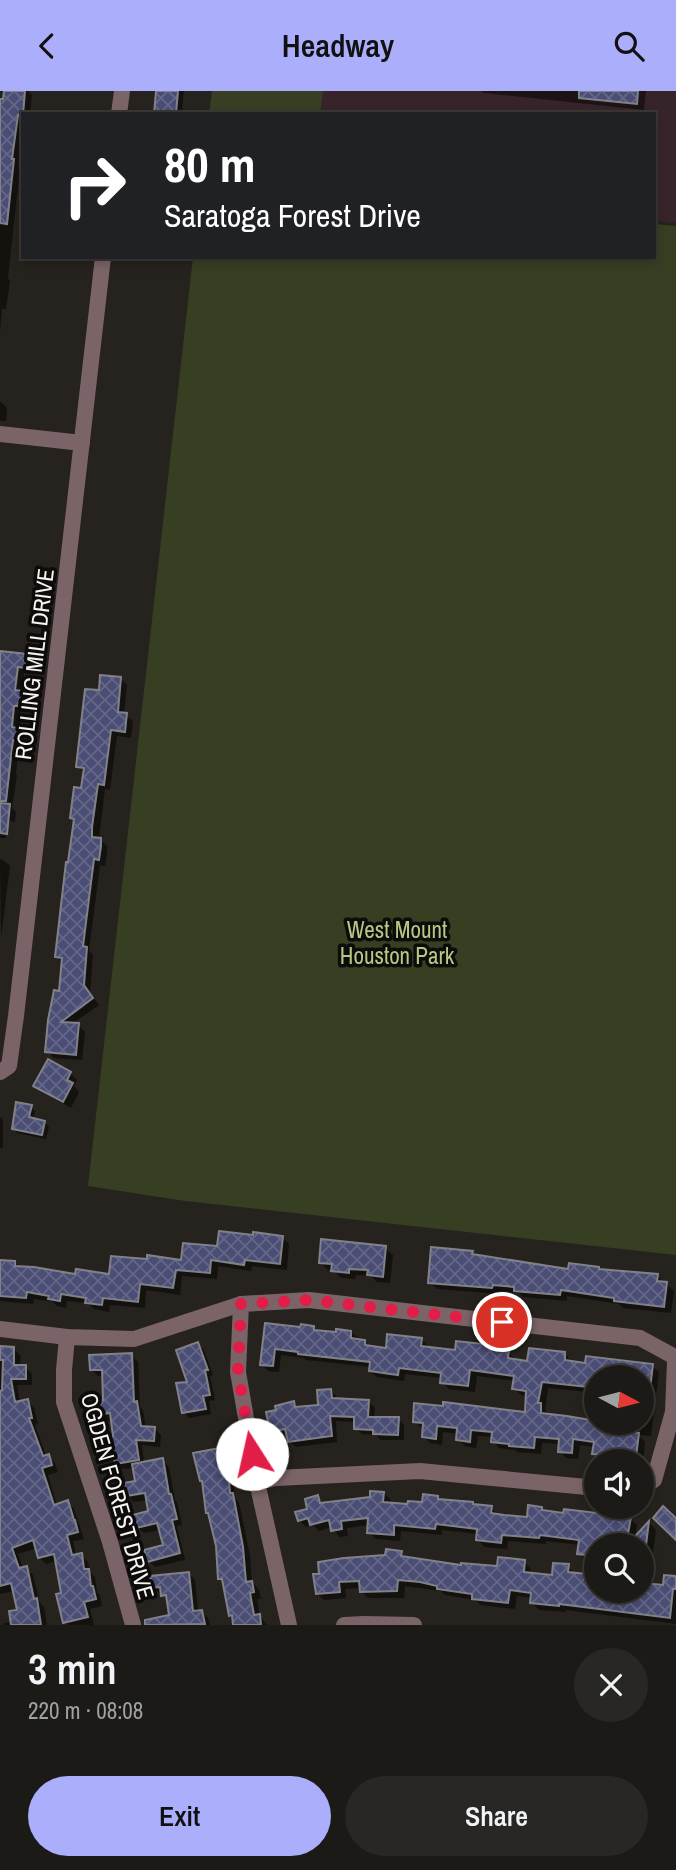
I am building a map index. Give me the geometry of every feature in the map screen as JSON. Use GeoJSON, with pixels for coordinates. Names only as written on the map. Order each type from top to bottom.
{"type":"FeatureCollection","features":[{"type":"Feature","properties":{"kind":"street"},"geometry":{"type":"LineString","coordinates":[[119,112],[121,91]]}},
{"type":"Feature","properties":{"kind":"street","name":"ROLLING MILL DRIVE"},"geometry":{"type":"LineString","coordinates":[[1,1071],[9,1066],[16,1016],[103,259]]}},
{"type":"Feature","properties":{"kind":"street"},"geometry":{"type":"LineString","coordinates":[[0,434],[82,443]]}},
{"type":"Feature","properties":{"kind":"street"},"geometry":{"type":"LineString","coordinates":[[0,1329],[67,1337],[134,1339],[241,1304],[309,1300],[640,1338],[673,1356],[675,1361],[673,1412],[654,1465]]}},
{"type":"Feature","properties":{"kind":"street"},"geometry":{"type":"LineString","coordinates":[[241,1304],[238,1372],[257,1482],[289,1625]]}},
{"type":"Feature","properties":{"kind":"street","name":"OGDEN FOREST DRIVE"},"geometry":{"type":"LineString","coordinates":[[67,1337],[64,1402],[110,1542],[133,1625]]}},
{"type":"Feature","properties":{"kind":"street"},"geometry":{"type":"LineString","coordinates":[[257,1482],[276,1478],[420,1471],[584,1486]]}},
{"type":"Feature","properties":{"kind":"street"},"geometry":{"type":"LineString","coordinates":[[344,1625],[414,1625]]}},
{"type":"Feature","properties":{"kind":"shaded area"},"geometry":{"type":"Polygon","coordinates":[[[323,91],[676,91],[676,223],[656,221],[656,112],[320,112],[323,91]]]}},
{"type":"Feature","properties":{"kind":"green space"},"geometry":{"type":"Polygon","coordinates":[[[212,91],[323,91],[320,112],[209,112],[212,91]]]}},
{"type":"Feature","properties":{"kind":"green space","name":"West Mount Houston Park"},"geometry":{"type":"Polygon","coordinates":[[[656,224],[676,226],[676,1255],[185,1201],[88,1186],[193,259],[656,259],[656,224]]]}},
{"type":"Feature","properties":{"kind":"building"},"geometry":{"type":"Polygon","coordinates":[[[4,91],[25,91],[23,112],[18,115],[12,159],[7,224],[0,223],[0,99],[3,99],[4,91]]]}},
{"type":"Feature","properties":{"kind":"building"},"geometry":{"type":"Polygon","coordinates":[[[156,91],[178,91],[176,112],[154,112],[156,91]]]}},
{"type":"Feature","properties":{"kind":"building"},"geometry":{"type":"Polygon","coordinates":[[[579,91],[638,91],[637,104],[579,98],[579,91]]]}},
{"type":"Feature","properties":{"kind":"building"},"geometry":{"type":"Polygon","coordinates":[[[0,651],[27,654],[25,668],[18,667],[15,690],[23,691],[21,706],[14,706],[12,727],[18,728],[17,741],[13,740],[6,801],[0,801],[0,651]]]}},
{"type":"Feature","properties":{"kind":"building"},"geometry":{"type":"Polygon","coordinates":[[[100,675],[121,677],[118,712],[127,713],[125,732],[111,730],[104,785],[98,784],[92,827],[92,837],[101,838],[101,846],[99,860],[94,859],[83,946],[87,947],[84,985],[93,998],[61,1022],[79,1023],[76,1055],[45,1052],[54,990],[59,991],[62,958],[55,957],[74,819],[70,818],[74,787],[81,788],[84,768],[76,767],[85,689],[99,690],[100,675]]]}},
{"type":"Feature","properties":{"kind":"building"},"geometry":{"type":"Polygon","coordinates":[[[0,803],[10,804],[7,834],[0,833],[0,803]]]}},
{"type":"Feature","properties":{"kind":"building"},"geometry":{"type":"Polygon","coordinates":[[[48,1059],[71,1072],[67,1080],[73,1083],[63,1102],[33,1086],[48,1059]]]}},
{"type":"Feature","properties":{"kind":"building"},"geometry":{"type":"Polygon","coordinates":[[[16,1102],[32,1105],[29,1117],[45,1121],[42,1135],[12,1129],[16,1102]]]}},
{"type":"Feature","properties":{"kind":"building"},"geometry":{"type":"Polygon","coordinates":[[[219,1231],[283,1236],[280,1264],[245,1260],[244,1265],[211,1260],[210,1273],[176,1270],[173,1288],[140,1284],[138,1302],[103,1298],[102,1305],[85,1303],[86,1298],[61,1294],[60,1301],[27,1292],[26,1298],[0,1296],[0,1260],[15,1261],[15,1266],[75,1274],[76,1269],[109,1274],[111,1256],[147,1259],[147,1255],[181,1260],[183,1243],[217,1246],[219,1231]]]}},
{"type":"Feature","properties":{"kind":"building"},"geometry":{"type":"Polygon","coordinates":[[[321,1239],[386,1246],[383,1277],[367,1275],[368,1270],[349,1269],[349,1273],[331,1271],[332,1264],[319,1263],[321,1239]]]}},
{"type":"Feature","properties":{"kind":"building"},"geometry":{"type":"Polygon","coordinates":[[[431,1247],[473,1251],[472,1254],[568,1269],[569,1263],[599,1269],[658,1274],[657,1281],[667,1282],[664,1307],[614,1301],[614,1298],[561,1290],[560,1295],[514,1291],[514,1287],[493,1285],[492,1288],[428,1283],[431,1247]]]}},
{"type":"Feature","properties":{"kind":"building"},"geometry":{"type":"Polygon","coordinates":[[[265,1323],[300,1327],[301,1324],[314,1326],[314,1330],[351,1331],[351,1338],[365,1340],[365,1345],[386,1348],[387,1334],[422,1338],[421,1346],[455,1350],[456,1341],[493,1345],[492,1348],[509,1350],[508,1358],[527,1361],[529,1348],[565,1352],[565,1360],[585,1363],[586,1356],[653,1364],[584,1365],[584,1387],[542,1382],[538,1403],[541,1403],[541,1413],[584,1419],[584,1435],[639,1435],[637,1449],[593,1449],[594,1442],[573,1439],[572,1453],[558,1452],[559,1439],[535,1437],[534,1448],[509,1446],[491,1442],[492,1432],[471,1430],[470,1442],[456,1440],[457,1428],[437,1426],[436,1439],[422,1437],[423,1423],[413,1422],[414,1403],[443,1406],[443,1402],[525,1412],[526,1391],[512,1389],[514,1376],[470,1370],[468,1386],[440,1383],[441,1373],[399,1368],[398,1375],[369,1371],[370,1362],[275,1349],[273,1366],[260,1365],[265,1323]]]}},
{"type":"Feature","properties":{"kind":"building"},"geometry":{"type":"Polygon","coordinates":[[[198,1342],[208,1370],[205,1370],[210,1395],[203,1396],[206,1409],[182,1413],[176,1383],[187,1382],[176,1350],[198,1342]]]}},
{"type":"Feature","properties":{"kind":"building"},"geometry":{"type":"Polygon","coordinates":[[[0,1346],[14,1347],[14,1365],[26,1365],[26,1379],[11,1379],[15,1402],[28,1399],[32,1418],[29,1418],[43,1456],[49,1454],[52,1465],[42,1468],[54,1505],[68,1500],[75,1520],[78,1532],[67,1535],[72,1555],[82,1553],[84,1569],[89,1569],[96,1599],[84,1602],[88,1617],[63,1623],[56,1594],[61,1593],[54,1554],[38,1558],[33,1540],[12,1548],[19,1568],[27,1566],[34,1599],[37,1598],[41,1625],[11,1625],[9,1611],[17,1610],[11,1583],[0,1586],[0,1391],[3,1360],[0,1360],[0,1346]]]}},
{"type":"Feature","properties":{"kind":"building"},"geometry":{"type":"Polygon","coordinates":[[[132,1353],[134,1402],[137,1401],[141,1426],[155,1427],[154,1441],[136,1440],[139,1460],[115,1464],[110,1437],[113,1436],[110,1413],[97,1415],[95,1401],[103,1400],[102,1370],[90,1370],[89,1355],[132,1353]]]}},
{"type":"Feature","properties":{"kind":"building"},"geometry":{"type":"Polygon","coordinates":[[[331,1389],[332,1398],[369,1400],[368,1417],[399,1417],[398,1435],[373,1434],[373,1430],[354,1429],[354,1417],[330,1416],[332,1436],[288,1442],[285,1429],[270,1432],[266,1412],[276,1410],[275,1406],[294,1401],[295,1407],[318,1405],[317,1390],[331,1389]]]}},
{"type":"Feature","properties":{"kind":"building"},"geometry":{"type":"Polygon","coordinates":[[[220,1448],[230,1493],[233,1493],[246,1582],[252,1581],[254,1592],[250,1593],[254,1615],[260,1614],[261,1625],[233,1625],[222,1579],[218,1579],[216,1546],[193,1453],[220,1448]]]}},
{"type":"Feature","properties":{"kind":"building"},"geometry":{"type":"Polygon","coordinates":[[[163,1458],[169,1494],[177,1519],[172,1520],[180,1553],[147,1562],[144,1550],[163,1545],[157,1523],[136,1528],[133,1515],[148,1511],[145,1493],[126,1496],[124,1483],[135,1481],[132,1464],[163,1458]]]}},
{"type":"Feature","properties":{"kind":"building"},"geometry":{"type":"Polygon","coordinates":[[[370,1491],[384,1492],[383,1502],[407,1504],[408,1501],[422,1502],[423,1494],[438,1496],[438,1499],[492,1506],[491,1513],[504,1515],[527,1517],[528,1505],[563,1513],[564,1509],[584,1511],[584,1519],[631,1519],[628,1533],[584,1533],[584,1555],[577,1554],[579,1540],[540,1535],[539,1538],[502,1535],[501,1543],[476,1540],[477,1529],[436,1524],[435,1529],[394,1525],[394,1535],[367,1533],[368,1518],[341,1521],[342,1529],[331,1531],[329,1520],[310,1525],[308,1518],[298,1521],[295,1512],[307,1509],[305,1499],[318,1495],[320,1503],[370,1497],[370,1491]]]}},
{"type":"Feature","properties":{"kind":"building"},"geometry":{"type":"Polygon","coordinates":[[[663,1506],[676,1518],[676,1540],[654,1519],[663,1506]]]}},
{"type":"Feature","properties":{"kind":"building"},"geometry":{"type":"Polygon","coordinates":[[[649,1521],[648,1533],[638,1533],[649,1521]]]}},
{"type":"Feature","properties":{"kind":"building"},"geometry":{"type":"Polygon","coordinates":[[[386,1549],[402,1551],[401,1556],[461,1565],[497,1566],[498,1557],[525,1560],[524,1572],[552,1575],[553,1563],[569,1564],[568,1572],[584,1574],[584,1603],[654,1603],[654,1584],[663,1585],[664,1575],[676,1576],[676,1589],[673,1589],[670,1618],[530,1603],[531,1593],[510,1590],[508,1603],[472,1599],[472,1594],[437,1589],[437,1586],[420,1582],[398,1580],[397,1591],[360,1592],[359,1581],[339,1582],[340,1592],[316,1594],[313,1574],[319,1574],[318,1562],[385,1555],[386,1549]]]}},
{"type":"Feature","properties":{"kind":"building"},"geometry":{"type":"Polygon","coordinates":[[[189,1572],[193,1611],[202,1610],[205,1624],[145,1625],[145,1620],[169,1615],[166,1595],[161,1596],[160,1587],[151,1588],[150,1576],[189,1572]]]}},
{"type":"Feature","properties":{"kind":"route"},"geometry":{"type":"LineString","coordinates":[[252,1454],[238,1372],[241,1304],[309,1300],[502,1322]]}}]}
